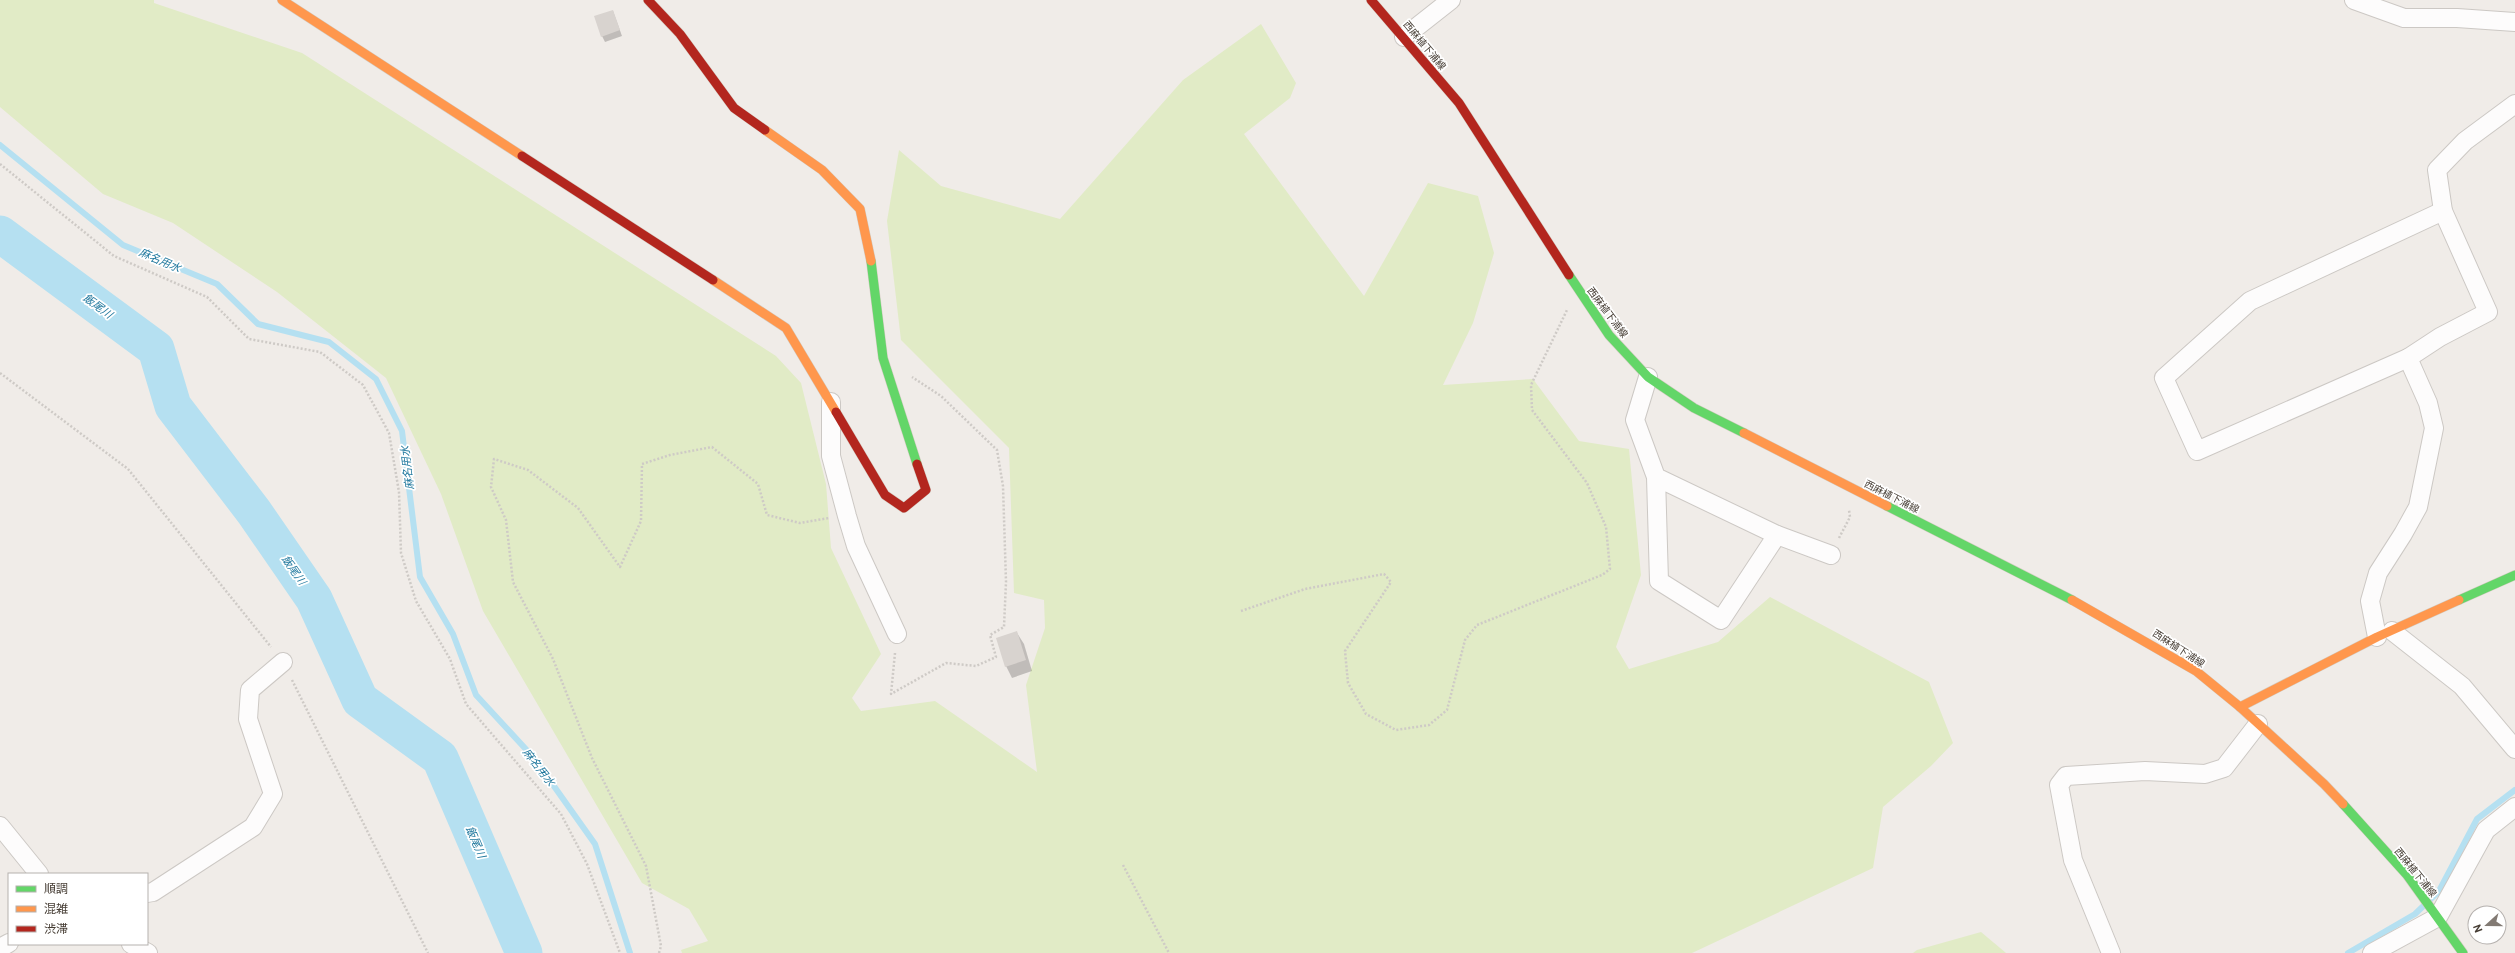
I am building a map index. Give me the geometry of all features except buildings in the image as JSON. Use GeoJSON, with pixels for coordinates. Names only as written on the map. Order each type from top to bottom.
{"type":"FeatureCollection","features":[{"type":"Feature","properties":{"kind":"street"},"geometry":{"type":"LineString","coordinates":[[282,0],[786,328],[885,495],[904,508],[926,490],[883,358],[875,277],[860,209],[822,170],[734,108],[680,34],[648,0]]}},
{"type":"Feature","properties":{"kind":"street","name":"西麻植下浦線"},"geometry":{"type":"LineString","coordinates":[[1371,0],[1404,37],[1458,103],[1487,144],[1577,289],[1609,335],[1648,377],[1694,408],[2148,641],[2196,671],[2240,707],[2324,784],[2407,875],[2463,953]]}},
{"type":"Feature","properties":{"kind":"street"},"geometry":{"type":"LineString","coordinates":[[1404,37],[1451,0]]}},
{"type":"Feature","properties":{"kind":"street"},"geometry":{"type":"LineString","coordinates":[[2354,0],[2404,18],[2457,18],[2515,22]]}},
{"type":"Feature","properties":{"kind":"street"},"geometry":{"type":"LineString","coordinates":[[2443,211],[2250,301],[2164,378],[2197,452],[2408,358],[2440,337],[2488,312],[2443,211],[2437,170],[2465,141],[2515,104]]}},
{"type":"Feature","properties":{"kind":"street"},"geometry":{"type":"LineString","coordinates":[[2408,358],[2428,403],[2434,428],[2418,507],[2378,573],[2370,601],[2385,634],[2462,686],[2515,749]]}},
{"type":"Feature","properties":{"kind":"street"},"geometry":{"type":"LineString","coordinates":[[1648,377],[1635,420],[1656,477],[1659,582],[1721,620],[1777,535]]}},
{"type":"Feature","properties":{"kind":"street"},"geometry":{"type":"LineString","coordinates":[[831,402],[831,456],[847,516],[856,546],[897,634]]}},
{"type":"Feature","properties":{"kind":"street"},"geometry":{"type":"LineString","coordinates":[[1656,477],[1777,535],[1831,555]]}},
{"type":"Feature","properties":{"kind":"street"},"geometry":{"type":"LineString","coordinates":[[2240,707],[2385,634],[2515,575]]}},
{"type":"Feature","properties":{"kind":"street"},"geometry":{"type":"LineString","coordinates":[[148,893],[153,892],[253,827],[273,794],[248,719],[248,711],[250,690],[283,662]]}},
{"type":"Feature","properties":{"kind":"street"},"geometry":{"type":"LineString","coordinates":[[2111,953],[2073,860],[2059,785],[2066,776],[2145,771],[2206,774],[2224,768],[2258,724]]}},
{"type":"Feature","properties":{"kind":"street"},"geometry":{"type":"LineString","coordinates":[[2372,953],[2438,917],[2486,830],[2515,807]]}},
{"type":"Feature","properties":{"kind":"street"},"geometry":{"type":"LineString","coordinates":[[0,826],[39,873]]}},
{"type":"Feature","properties":{"kind":"street"},"geometry":{"type":"LineString","coordinates":[[133,945],[148,953]]}},
{"type":"Feature","properties":{"kind":"path"},"geometry":{"type":"LineString","coordinates":[[0,164],[114,256],[207,296],[249,339],[320,352],[363,385],[389,433],[399,492],[401,554],[416,601],[450,659],[466,704],[561,814],[587,864],[620,953]]}},
{"type":"Feature","properties":{"kind":"path"},"geometry":{"type":"LineString","coordinates":[[1241,611],[1305,589],[1384,574],[1391,582],[1345,651],[1348,683],[1366,714],[1396,730],[1429,725],[1447,710],[1465,640],[1477,625],[1602,575],[1610,568],[1606,527],[1587,483],[1532,410],[1531,386],[1577,289]]}},
{"type":"Feature","properties":{"kind":"path"},"geometry":{"type":"LineString","coordinates":[[0,373],[128,469],[283,662],[428,953]]}},
{"type":"Feature","properties":{"kind":"path"},"geometry":{"type":"LineString","coordinates":[[897,634],[891,694],[946,663],[976,666],[996,657],[990,635],[1004,627],[1006,582],[1003,486],[997,450],[941,396],[909,375]]}},
{"type":"Feature","properties":{"kind":"path"},"geometry":{"type":"LineString","coordinates":[[659,953],[661,946],[646,866],[592,758],[553,659],[513,582],[506,520],[491,487],[494,459],[528,470],[578,508],[620,567],[642,521],[642,464],[670,455],[712,447],[758,484],[767,515],[800,522],[847,516]]}},
{"type":"Feature","properties":{"kind":"path"},"geometry":{"type":"LineString","coordinates":[[1831,555],[1850,517],[1848,486]]}},
{"type":"Feature","properties":{"kind":"path"},"geometry":{"type":"LineString","coordinates":[[1123,865],[1169,953]]}},
{"type":"Feature","properties":{"kind":"green space"},"geometry":{"type":"Polygon","coordinates":[[[0,0],[154,0],[154,3],[302,53],[776,356],[801,383],[826,484],[831,548],[881,654],[852,698],[861,711],[935,701],[1037,772],[1026,685],[1045,628],[1044,600],[1014,593],[1009,448],[901,340],[887,221],[899,150],[941,186],[1060,219],[1183,80],[1261,24],[1296,83],[1290,98],[1244,134],[1364,296],[1428,183],[1478,196],[1494,253],[1473,323],[1443,385],[1533,379],[1579,441],[1629,449],[1641,575],[1616,647],[1629,669],[1718,642],[1770,597],[1929,682],[1953,743],[1931,766],[1883,807],[1873,868],[1692,953],[682,953],[681,950],[708,941],[689,909],[642,883],[483,611],[441,494],[386,378],[277,292],[173,223],[103,194],[0,107],[0,0]]]}},
{"type":"Feature","properties":{"kind":"green space"},"geometry":{"type":"Polygon","coordinates":[[[1981,932],[2006,953],[1913,953],[1917,950],[1981,932]]]}},
{"type":"Feature","properties":{"kind":"waterway","name":"麻名用水"},"geometry":{"type":"LineString","coordinates":[[0,145],[123,245],[217,284],[258,324],[329,342],[376,379],[402,431],[420,577],[453,634],[476,695],[534,758],[595,844],[630,953]]}},
{"type":"Feature","properties":{"kind":"waterway","name":"飯尾川"},"geometry":{"type":"LineString","coordinates":[[0,234],[156,349],[173,406],[254,512],[314,599],[360,700],[440,758],[524,953]]}},
{"type":"Feature","properties":{"kind":"waterway"},"geometry":{"type":"LineString","coordinates":[[2348,953],[2415,914],[2439,891],[2477,819],[2515,790]]}},
{"type":"Feature","properties":{"kind":"traffic: fast"},"geometry":{"type":"LineString","coordinates":[[871,261],[883,358],[917,464]]}},
{"type":"Feature","properties":{"kind":"traffic: fast"},"geometry":{"type":"LineString","coordinates":[[1569,275],[1609,335],[1648,377],[1694,408],[1744,433]]}},
{"type":"Feature","properties":{"kind":"traffic: fast"},"geometry":{"type":"LineString","coordinates":[[1887,506],[2072,600]]}},
{"type":"Feature","properties":{"kind":"traffic: fast"},"geometry":{"type":"LineString","coordinates":[[2459,600],[2515,575]]}},
{"type":"Feature","properties":{"kind":"traffic: fast"},"geometry":{"type":"LineString","coordinates":[[2343,804],[2407,875],[2463,953]]}},
{"type":"Feature","properties":{"kind":"traffic: slow"},"geometry":{"type":"LineString","coordinates":[[282,0],[522,156]]}},
{"type":"Feature","properties":{"kind":"traffic: slow"},"geometry":{"type":"LineString","coordinates":[[765,130],[822,170],[860,209],[871,261]]}},
{"type":"Feature","properties":{"kind":"traffic: slow"},"geometry":{"type":"LineString","coordinates":[[713,280],[786,328],[836,412]]}},
{"type":"Feature","properties":{"kind":"traffic: slow"},"geometry":{"type":"LineString","coordinates":[[1744,433],[1887,506]]}},
{"type":"Feature","properties":{"kind":"traffic: slow"},"geometry":{"type":"LineString","coordinates":[[2072,600],[2196,671],[2240,707],[2324,784],[2343,804]]}},
{"type":"Feature","properties":{"kind":"traffic: slow"},"geometry":{"type":"LineString","coordinates":[[2240,707],[2377,637],[2459,600]]}},
{"type":"Feature","properties":{"kind":"traffic: jam"},"geometry":{"type":"LineString","coordinates":[[648,0],[680,34],[734,108],[765,130]]}},
{"type":"Feature","properties":{"kind":"traffic: jam"},"geometry":{"type":"LineString","coordinates":[[1371,0],[1459,103],[1569,275]]}},
{"type":"Feature","properties":{"kind":"traffic: jam"},"geometry":{"type":"LineString","coordinates":[[522,156],[713,280]]}},
{"type":"Feature","properties":{"kind":"traffic: jam"},"geometry":{"type":"LineString","coordinates":[[836,412],[885,495],[904,508],[926,490],[917,464]]}}]}
